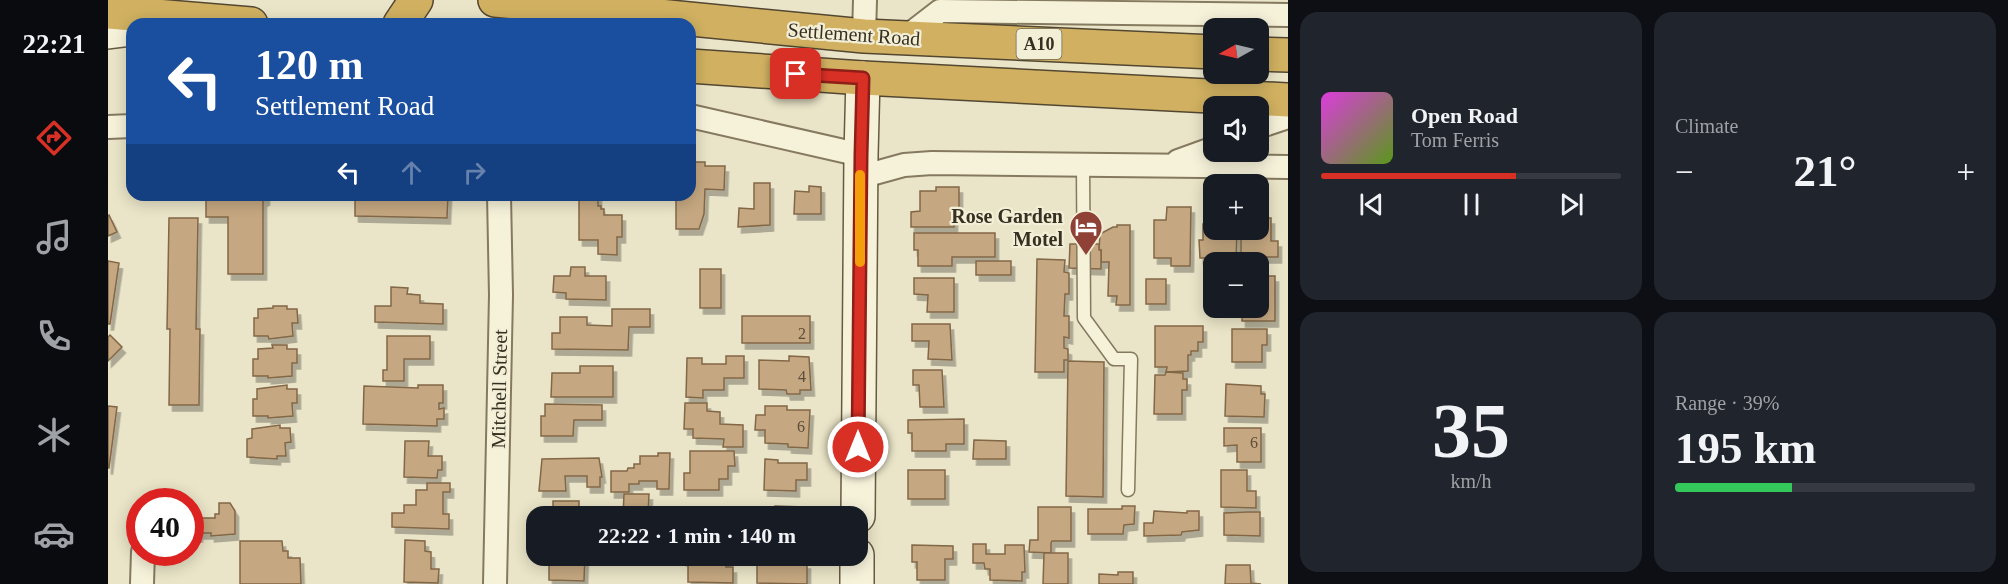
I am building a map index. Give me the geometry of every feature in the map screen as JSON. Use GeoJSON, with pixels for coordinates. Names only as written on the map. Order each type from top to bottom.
{"type":"FeatureCollection","features":[{"type":"Feature","properties":{"kind":"highway"},"geometry":{"type":"LineString","coordinates":[[396,18],[398,0]]}},
{"type":"Feature","properties":{"kind":"highway"},"geometry":{"type":"LineString","coordinates":[[404,18],[416,0]]}},
{"type":"Feature","properties":{"kind":"highway","name":"Settlement Road"},"geometry":{"type":"LineString","coordinates":[[495,0],[680,18]]}},
{"type":"Feature","properties":{"kind":"highway"},"geometry":{"type":"LineString","coordinates":[[108,12],[159,18]]}},
{"type":"Feature","properties":{"kind":"highway","name":"Settlement Road"},"geometry":{"type":"LineString","coordinates":[[696,20],[864,36],[1203,52]]}},
{"type":"Feature","properties":{"kind":"highway"},"geometry":{"type":"LineString","coordinates":[[863,78],[864,36]]}},
{"type":"Feature","properties":{"kind":"highway"},"geometry":{"type":"LineString","coordinates":[[1269,54],[1288,55]]}},
{"type":"Feature","properties":{"kind":"highway","name":"A10"},"geometry":{"type":"LineString","coordinates":[[696,66],[863,78],[1288,100]]}},
{"type":"Feature","properties":{"kind":"street"},"geometry":{"type":"LineString","coordinates":[[864,36],[865,0]]}},
{"type":"Feature","properties":{"kind":"street"},"geometry":{"type":"LineString","coordinates":[[905,38],[940,11],[1200,7],[1288,15]]}},
{"type":"Feature","properties":{"kind":"street"},"geometry":{"type":"LineString","coordinates":[[108,32],[126,30]]}},
{"type":"Feature","properties":{"kind":"street"},"geometry":{"type":"LineString","coordinates":[[858,506],[860,163],[863,78]]}},
{"type":"Feature","properties":{"kind":"street"},"geometry":{"type":"LineString","coordinates":[[1269,123],[1288,117]]}},
{"type":"Feature","properties":{"kind":"street"},"geometry":{"type":"LineString","coordinates":[[696,118],[860,163],[875,173],[904,165],[932,163],[1288,167]]}},
{"type":"Feature","properties":{"kind":"street"},"geometry":{"type":"LineString","coordinates":[[108,127],[126,126]]}},
{"type":"Feature","properties":{"kind":"street"},"geometry":{"type":"LineString","coordinates":[[1164,165],[1203,152]]}},
{"type":"Feature","properties":{"kind":"street","name":"Mitchell Street"},"geometry":{"type":"LineString","coordinates":[[495,584],[501,295],[499,201]]}},
{"type":"Feature","properties":{"kind":"street"},"geometry":{"type":"LineString","coordinates":[[142,584],[143,566]]}},
{"type":"Feature","properties":{"kind":"street"},"geometry":{"type":"LineString","coordinates":[[857,566],[857,584]]}},
{"type":"Feature","properties":{"kind":"lane"},"geometry":{"type":"LineString","coordinates":[[1083,164],[1084,318],[1114,358],[1131,359],[1128,490]]}},
{"type":"Feature","properties":{"kind":"building"},"geometry":{"type":"Polygon","coordinates":[[[696,162],[705,162],[705,166],[725,166],[724,190],[705,189],[704,214],[699,229],[676,229],[676,201],[696,201],[696,162]]]}},
{"type":"Feature","properties":{"kind":"building"},"geometry":{"type":"Polygon","coordinates":[[[754,183],[770,183],[770,225],[738,227],[739,208],[754,209],[754,183]]]}},
{"type":"Feature","properties":{"kind":"building"},"geometry":{"type":"Polygon","coordinates":[[[809,186],[821,187],[821,214],[794,214],[795,191],[809,192],[809,186]]]}},
{"type":"Feature","properties":{"kind":"building"},"geometry":{"type":"Polygon","coordinates":[[[936,187],[959,187],[959,209],[954,209],[954,227],[911,227],[911,212],[920,211],[920,191],[936,191],[936,187]]]}},
{"type":"Feature","properties":{"kind":"building"},"geometry":{"type":"Polygon","coordinates":[[[206,201],[263,201],[263,274],[228,274],[228,217],[206,217],[206,201]]]}},
{"type":"Feature","properties":{"kind":"building"},"geometry":{"type":"Polygon","coordinates":[[[355,201],[448,201],[447,218],[355,216],[355,201]]]}},
{"type":"Feature","properties":{"kind":"building"},"geometry":{"type":"Polygon","coordinates":[[[579,201],[598,201],[598,206],[604,209],[604,215],[622,215],[622,237],[617,237],[617,255],[598,254],[598,240],[579,240],[579,201]]]}},
{"type":"Feature","properties":{"kind":"building"},"geometry":{"type":"Polygon","coordinates":[[[1167,207],[1191,207],[1190,266],[1171,266],[1171,258],[1154,258],[1154,220],[1166,220],[1167,207]]]}},
{"type":"Feature","properties":{"kind":"building"},"geometry":{"type":"Polygon","coordinates":[[[108,216],[117,232],[108,236],[108,216]]]}},
{"type":"Feature","properties":{"kind":"building"},"geometry":{"type":"Polygon","coordinates":[[[169,218],[198,218],[196,329],[200,329],[199,405],[169,405],[170,329],[167,329],[169,218]]]}},
{"type":"Feature","properties":{"kind":"building"},"geometry":{"type":"Polygon","coordinates":[[[1269,218],[1271,218],[1271,241],[1278,241],[1278,257],[1269,257],[1269,252],[1241,252],[1241,240],[1269,240],[1269,218]]]}},
{"type":"Feature","properties":{"kind":"building"},"geometry":{"type":"Polygon","coordinates":[[[1117,225],[1130,225],[1130,305],[1116,305],[1117,296],[1108,296],[1109,262],[1101,262],[1101,250],[1099,250],[1100,234],[1117,225]]]}},
{"type":"Feature","properties":{"kind":"building"},"geometry":{"type":"Polygon","coordinates":[[[914,233],[995,233],[995,257],[952,257],[952,266],[918,266],[918,250],[914,250],[914,233]]]}},
{"type":"Feature","properties":{"kind":"building"},"geometry":{"type":"Polygon","coordinates":[[[1199,240],[1237,240],[1236,252],[1203,252],[1203,258],[1200,258],[1199,240]]]}},
{"type":"Feature","properties":{"kind":"building"},"geometry":{"type":"Polygon","coordinates":[[[1070,244],[1099,244],[1101,269],[1069,268],[1070,244]]]}},
{"type":"Feature","properties":{"kind":"building"},"geometry":{"type":"Polygon","coordinates":[[[1037,259],[1065,260],[1064,272],[1069,273],[1069,294],[1065,294],[1064,316],[1069,316],[1069,338],[1064,337],[1064,348],[1068,349],[1068,360],[1064,360],[1064,372],[1035,372],[1037,259]]]}},
{"type":"Feature","properties":{"kind":"building"},"geometry":{"type":"Polygon","coordinates":[[[108,261],[119,263],[110,324],[108,324],[108,261]]]}},
{"type":"Feature","properties":{"kind":"building"},"geometry":{"type":"Polygon","coordinates":[[[976,261],[1011,261],[1011,275],[976,275],[976,261]]]}},
{"type":"Feature","properties":{"kind":"building"},"geometry":{"type":"Polygon","coordinates":[[[571,267],[585,267],[585,276],[606,276],[606,300],[566,299],[566,293],[553,292],[554,276],[570,276],[571,267]]]}},
{"type":"Feature","properties":{"kind":"building"},"geometry":{"type":"Polygon","coordinates":[[[700,269],[721,269],[721,308],[700,308],[700,269]]]}},
{"type":"Feature","properties":{"kind":"building"},"geometry":{"type":"Polygon","coordinates":[[[1269,276],[1275,276],[1275,321],[1242,321],[1242,318],[1269,318],[1269,276]]]}},
{"type":"Feature","properties":{"kind":"building"},"geometry":{"type":"Polygon","coordinates":[[[914,278],[954,278],[954,312],[927,312],[928,295],[914,294],[914,278]]]}},
{"type":"Feature","properties":{"kind":"building"},"geometry":{"type":"Polygon","coordinates":[[[1146,279],[1166,279],[1166,304],[1146,304],[1146,279]]]}},
{"type":"Feature","properties":{"kind":"building"},"geometry":{"type":"Polygon","coordinates":[[[391,287],[408,288],[407,294],[420,295],[420,303],[443,304],[443,324],[375,322],[375,306],[391,306],[391,287]]]}},
{"type":"Feature","properties":{"kind":"building"},"geometry":{"type":"Polygon","coordinates":[[[273,306],[297,309],[298,323],[292,323],[293,336],[269,339],[268,336],[254,336],[254,318],[258,318],[258,309],[273,308],[273,306]]]}},
{"type":"Feature","properties":{"kind":"building"},"geometry":{"type":"Polygon","coordinates":[[[612,309],[650,309],[650,327],[629,327],[628,350],[552,349],[552,333],[560,333],[560,317],[587,317],[587,325],[612,326],[612,309]]]}},
{"type":"Feature","properties":{"kind":"building"},"geometry":{"type":"Polygon","coordinates":[[[742,316],[810,316],[810,343],[742,343],[742,316]]]}},
{"type":"Feature","properties":{"kind":"building"},"geometry":{"type":"Polygon","coordinates":[[[912,324],[950,324],[952,360],[928,359],[929,341],[912,341],[912,324]]]}},
{"type":"Feature","properties":{"kind":"building"},"geometry":{"type":"Polygon","coordinates":[[[1155,326],[1203,326],[1203,342],[1198,342],[1198,351],[1191,351],[1191,355],[1188,355],[1188,371],[1166,372],[1167,367],[1155,367],[1155,326]]]}},
{"type":"Feature","properties":{"kind":"building"},"geometry":{"type":"Polygon","coordinates":[[[1232,329],[1267,329],[1267,345],[1262,345],[1262,362],[1232,362],[1232,329]]]}},
{"type":"Feature","properties":{"kind":"building"},"geometry":{"type":"Polygon","coordinates":[[[110,335],[122,347],[108,361],[108,337],[110,335]]]}},
{"type":"Feature","properties":{"kind":"building"},"geometry":{"type":"Polygon","coordinates":[[[387,336],[430,336],[430,359],[404,359],[404,381],[383,381],[383,370],[387,370],[387,336]]]}},
{"type":"Feature","properties":{"kind":"building"},"geometry":{"type":"Polygon","coordinates":[[[272,345],[287,345],[287,349],[297,349],[297,363],[292,363],[292,376],[268,378],[268,376],[253,376],[253,359],[258,359],[258,349],[273,348],[272,345]]]}},
{"type":"Feature","properties":{"kind":"building"},"geometry":{"type":"Polygon","coordinates":[[[726,356],[744,356],[744,378],[724,378],[724,390],[703,390],[703,398],[686,397],[687,358],[702,358],[702,364],[726,364],[726,356]]]}},
{"type":"Feature","properties":{"kind":"building"},"geometry":{"type":"Polygon","coordinates":[[[789,356],[809,357],[811,390],[800,390],[800,394],[787,394],[786,390],[759,389],[759,360],[789,361],[789,356]]]}},
{"type":"Feature","properties":{"kind":"building"},"geometry":{"type":"Polygon","coordinates":[[[1068,361],[1104,362],[1103,497],[1066,496],[1068,361]]]}},
{"type":"Feature","properties":{"kind":"building"},"geometry":{"type":"Polygon","coordinates":[[[580,366],[613,366],[613,397],[551,397],[552,373],[580,373],[580,366]]]}},
{"type":"Feature","properties":{"kind":"building"},"geometry":{"type":"Polygon","coordinates":[[[913,370],[942,370],[944,407],[920,407],[919,385],[913,385],[913,370]]]}},
{"type":"Feature","properties":{"kind":"building"},"geometry":{"type":"Polygon","coordinates":[[[1166,372],[1183,373],[1183,379],[1187,379],[1187,390],[1182,390],[1182,414],[1154,414],[1155,375],[1165,375],[1166,372]]]}},
{"type":"Feature","properties":{"kind":"building"},"geometry":{"type":"Polygon","coordinates":[[[1226,384],[1261,386],[1261,394],[1265,394],[1264,417],[1225,416],[1226,384]]]}},
{"type":"Feature","properties":{"kind":"building"},"geometry":{"type":"Polygon","coordinates":[[[287,385],[287,389],[297,389],[297,403],[292,403],[293,416],[268,418],[268,416],[253,416],[253,399],[257,399],[257,389],[287,385]]]}},
{"type":"Feature","properties":{"kind":"building"},"geometry":{"type":"Polygon","coordinates":[[[418,385],[443,385],[443,403],[439,403],[439,409],[444,408],[444,419],[437,419],[437,426],[363,424],[364,386],[418,388],[418,385]]]}},
{"type":"Feature","properties":{"kind":"building"},"geometry":{"type":"Polygon","coordinates":[[[685,403],[707,403],[707,411],[720,412],[720,424],[743,425],[743,447],[723,447],[724,439],[693,438],[693,429],[684,429],[685,403]]]}},
{"type":"Feature","properties":{"kind":"building"},"geometry":{"type":"Polygon","coordinates":[[[545,404],[602,405],[602,420],[574,420],[573,436],[541,436],[541,416],[545,416],[545,404]]]}},
{"type":"Feature","properties":{"kind":"building"},"geometry":{"type":"Polygon","coordinates":[[[108,406],[117,407],[109,468],[108,468],[108,406]]]}},
{"type":"Feature","properties":{"kind":"building"},"geometry":{"type":"Polygon","coordinates":[[[765,406],[787,406],[787,410],[810,410],[808,448],[765,443],[765,430],[755,430],[756,415],[765,415],[765,406]]]}},
{"type":"Feature","properties":{"kind":"building"},"geometry":{"type":"Polygon","coordinates":[[[964,419],[964,444],[946,444],[946,451],[912,451],[912,433],[908,433],[908,420],[964,419]]]}},
{"type":"Feature","properties":{"kind":"building"},"geometry":{"type":"Polygon","coordinates":[[[280,425],[280,428],[290,428],[291,442],[285,443],[286,456],[277,456],[277,459],[247,457],[247,439],[252,438],[252,429],[280,425]]]}},
{"type":"Feature","properties":{"kind":"building"},"geometry":{"type":"Polygon","coordinates":[[[1224,428],[1261,428],[1261,462],[1237,462],[1237,445],[1224,446],[1224,428]]]}},
{"type":"Feature","properties":{"kind":"building"},"geometry":{"type":"Polygon","coordinates":[[[974,440],[1006,441],[1006,459],[973,459],[974,440]]]}},
{"type":"Feature","properties":{"kind":"building"},"geometry":{"type":"Polygon","coordinates":[[[405,441],[429,441],[428,456],[442,456],[442,470],[438,470],[437,478],[404,477],[405,441]]]}},
{"type":"Feature","properties":{"kind":"building"},"geometry":{"type":"Polygon","coordinates":[[[690,451],[734,451],[735,466],[728,466],[728,479],[719,479],[719,490],[684,490],[684,473],[690,473],[690,451]]]}},
{"type":"Feature","properties":{"kind":"building"},"geometry":{"type":"Polygon","coordinates":[[[658,453],[670,453],[669,489],[657,489],[657,481],[639,481],[639,484],[629,484],[629,492],[611,492],[611,471],[627,471],[628,468],[634,468],[634,464],[640,464],[640,456],[658,456],[658,453]]]}},
{"type":"Feature","properties":{"kind":"building"},"geometry":{"type":"Polygon","coordinates":[[[599,458],[602,477],[600,477],[600,487],[587,487],[587,476],[565,476],[566,491],[539,491],[542,459],[599,458]]]}},
{"type":"Feature","properties":{"kind":"building"},"geometry":{"type":"Polygon","coordinates":[[[765,459],[778,460],[778,463],[807,463],[807,480],[796,480],[796,491],[764,490],[765,459]]]}},
{"type":"Feature","properties":{"kind":"building"},"geometry":{"type":"Polygon","coordinates":[[[908,470],[945,470],[945,499],[908,499],[908,470]]]}},
{"type":"Feature","properties":{"kind":"building"},"geometry":{"type":"Polygon","coordinates":[[[1221,470],[1247,470],[1247,491],[1256,491],[1256,508],[1221,507],[1221,470]]]}},
{"type":"Feature","properties":{"kind":"building"},"geometry":{"type":"Polygon","coordinates":[[[427,483],[450,483],[450,492],[443,492],[443,514],[449,514],[449,529],[392,527],[392,513],[404,513],[404,505],[416,505],[416,490],[427,490],[427,483]]]}},
{"type":"Feature","properties":{"kind":"building"},"geometry":{"type":"Polygon","coordinates":[[[624,494],[649,494],[648,506],[623,506],[624,494]]]}},
{"type":"Feature","properties":{"kind":"building"},"geometry":{"type":"Polygon","coordinates":[[[553,501],[579,501],[579,506],[553,506],[553,501]]]}},
{"type":"Feature","properties":{"kind":"building"},"geometry":{"type":"Polygon","coordinates":[[[219,503],[230,503],[235,511],[235,534],[211,536],[211,533],[204,533],[204,518],[215,518],[215,514],[219,514],[219,503]]]}},
{"type":"Feature","properties":{"kind":"building"},"geometry":{"type":"Polygon","coordinates":[[[1122,506],[1135,506],[1134,524],[1124,525],[1123,534],[1088,534],[1088,509],[1122,509],[1122,506]]]}},
{"type":"Feature","properties":{"kind":"building"},"geometry":{"type":"Polygon","coordinates":[[[1038,507],[1071,507],[1071,541],[1052,541],[1051,553],[1029,552],[1030,540],[1038,540],[1038,507]]]}},
{"type":"Feature","properties":{"kind":"building"},"geometry":{"type":"Polygon","coordinates":[[[1154,511],[1187,513],[1187,511],[1199,511],[1199,530],[1182,532],[1181,535],[1144,536],[1144,523],[1153,523],[1154,511]]]}},
{"type":"Feature","properties":{"kind":"building"},"geometry":{"type":"Polygon","coordinates":[[[1260,512],[1260,536],[1224,535],[1224,513],[1260,512]]]}},
{"type":"Feature","properties":{"kind":"building"},"geometry":{"type":"Polygon","coordinates":[[[405,540],[425,541],[425,551],[431,552],[431,569],[439,569],[438,583],[404,582],[405,540]]]}},
{"type":"Feature","properties":{"kind":"building"},"geometry":{"type":"Polygon","coordinates":[[[240,541],[282,541],[283,551],[288,551],[288,558],[300,558],[301,584],[240,584],[240,541]]]}},
{"type":"Feature","properties":{"kind":"building"},"geometry":{"type":"Polygon","coordinates":[[[973,544],[986,544],[986,554],[1005,554],[1005,545],[1024,545],[1025,572],[1022,572],[1022,581],[990,580],[990,569],[985,569],[984,563],[973,563],[973,544]]]}},
{"type":"Feature","properties":{"kind":"building"},"geometry":{"type":"Polygon","coordinates":[[[912,545],[953,546],[953,559],[945,559],[945,580],[917,580],[917,562],[912,562],[912,545]]]}},
{"type":"Feature","properties":{"kind":"building"},"geometry":{"type":"Polygon","coordinates":[[[1044,553],[1068,553],[1068,584],[1043,584],[1044,553]]]}},
{"type":"Feature","properties":{"kind":"building"},"geometry":{"type":"Polygon","coordinates":[[[1226,565],[1250,565],[1251,583],[1261,584],[1225,584],[1226,565]]]}},
{"type":"Feature","properties":{"kind":"building"},"geometry":{"type":"Polygon","coordinates":[[[549,566],[585,566],[584,581],[549,580],[549,566]]]}},
{"type":"Feature","properties":{"kind":"building"},"geometry":{"type":"Polygon","coordinates":[[[688,566],[733,567],[733,583],[688,582],[688,566]]]}},
{"type":"Feature","properties":{"kind":"building"},"geometry":{"type":"Polygon","coordinates":[[[757,566],[807,566],[807,584],[757,583],[757,566]]]}},
{"type":"Feature","properties":{"kind":"building"},"geometry":{"type":"Polygon","coordinates":[[[1118,572],[1133,572],[1133,584],[1099,584],[1099,574],[1118,575],[1118,572]]]}},
{"type":"Feature","properties":{"kind":"slow traffic"},"geometry":{"type":"LineString","coordinates":[[860,175],[860,262]]}},
{"type":"Feature","properties":{"kind":"place","name":"Rose Garden Motel"},"geometry":{"type":"Point","coordinates":[1086,256]}},
{"type":"Feature","properties":{"kind":"route"},"geometry":{"type":"LineString","coordinates":[[796,74],[863,78],[858,447]]}}]}
